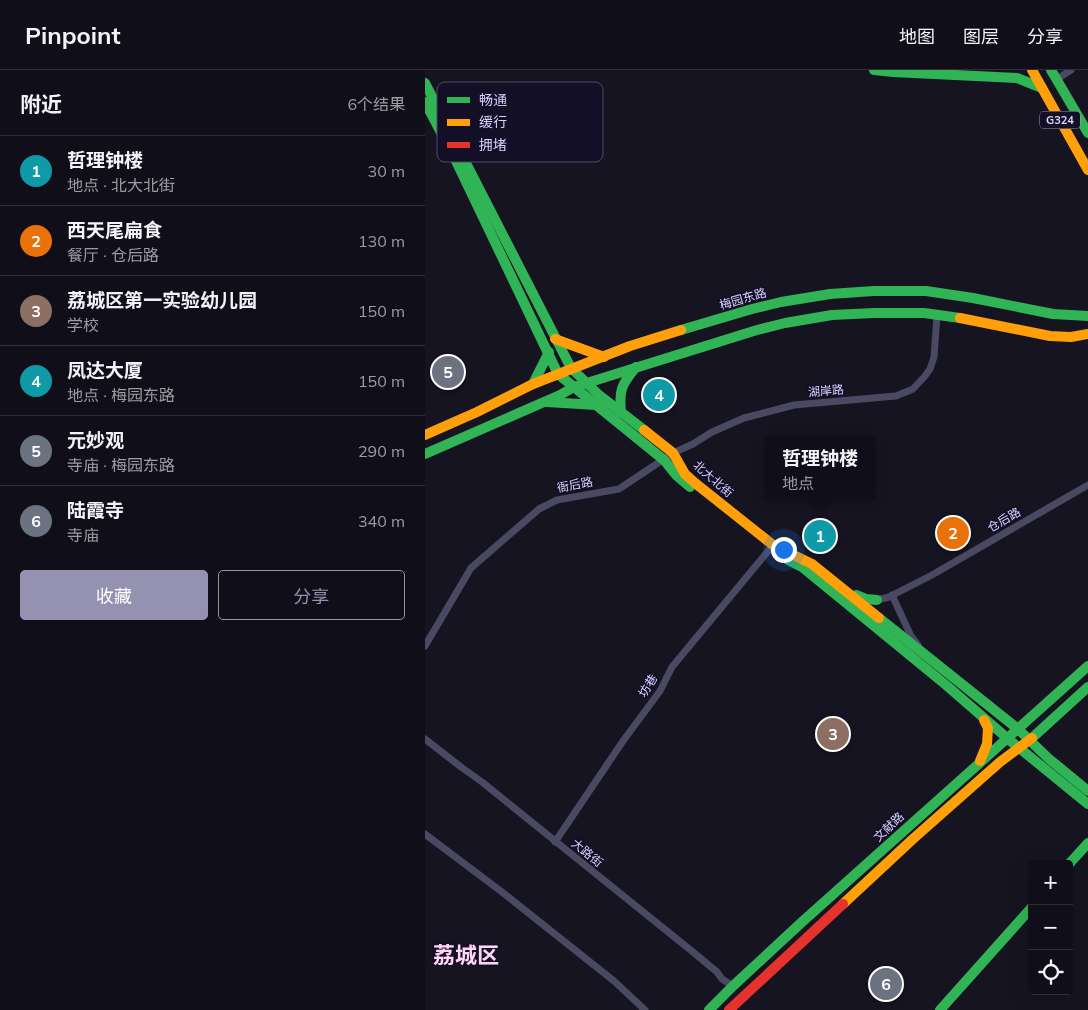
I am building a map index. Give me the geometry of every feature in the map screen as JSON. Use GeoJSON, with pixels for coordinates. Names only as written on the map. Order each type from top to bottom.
{"type":"FeatureCollection","features":[{"type":"Feature","properties":{"kind":"main road"},"geometry":{"type":"LineString","coordinates":[[874,70],[1017,78],[1042,88]]}},
{"type":"Feature","properties":{"kind":"main road","name":"G324"},"geometry":{"type":"LineString","coordinates":[[1032,70],[1088,170]]}},
{"type":"Feature","properties":{"kind":"main road","name":"G324"},"geometry":{"type":"LineString","coordinates":[[1054,75],[1088,133]]}},
{"type":"Feature","properties":{"kind":"main road","name":"北大北街"},"geometry":{"type":"LineString","coordinates":[[425,83],[437,107]]}},
{"type":"Feature","properties":{"kind":"main road","name":"北大北街"},"geometry":{"type":"LineString","coordinates":[[425,102],[437,125]]}},
{"type":"Feature","properties":{"kind":"main road","name":"北大北街"},"geometry":{"type":"LineString","coordinates":[[456,162],[558,374],[596,405],[669,456],[677,476],[689,486],[769,550],[801,567],[1088,804]]}},
{"type":"Feature","properties":{"kind":"main road","name":"北大北街"},"geometry":{"type":"LineString","coordinates":[[465,162],[571,368],[669,456],[695,483],[773,545],[812,564],[1018,729],[1088,791]]}},
{"type":"Feature","properties":{"kind":"main road","name":"梅园东路"},"geometry":{"type":"LineString","coordinates":[[425,435],[571,368],[630,346],[751,308],[781,302],[830,294],[874,291],[926,291],[1053,314],[1088,316]]}},
{"type":"Feature","properties":{"kind":"main road"},"geometry":{"type":"LineString","coordinates":[[425,454],[574,388],[636,367],[785,323],[832,315],[924,313],[969,319],[1050,336],[1071,337],[1088,334]]}},
{"type":"Feature","properties":{"kind":"main road"},"geometry":{"type":"LineString","coordinates":[[555,339],[604,357]]}},
{"type":"Feature","properties":{"kind":"main road"},"geometry":{"type":"LineString","coordinates":[[533,384],[549,352]]}},
{"type":"Feature","properties":{"kind":"main road"},"geometry":{"type":"LineString","coordinates":[[621,412],[620,393],[623,383],[636,367]]}},
{"type":"Feature","properties":{"kind":"main road"},"geometry":{"type":"LineString","coordinates":[[543,402],[596,405]]}},
{"type":"Feature","properties":{"kind":"main road"},"geometry":{"type":"LineString","coordinates":[[842,588],[866,599],[877,600]]}},
{"type":"Feature","properties":{"kind":"main road","name":"文献路"},"geometry":{"type":"LineString","coordinates":[[709,1010],[923,812],[1088,666]]}},
{"type":"Feature","properties":{"kind":"main road","name":"文献路"},"geometry":{"type":"LineString","coordinates":[[729,1010],[946,809],[1022,750],[1029,740],[1088,687]]}},
{"type":"Feature","properties":{"kind":"main road"},"geometry":{"type":"LineString","coordinates":[[979,764],[988,736],[988,728],[983,717]]}},
{"type":"Feature","properties":{"kind":"main road"},"geometry":{"type":"LineString","coordinates":[[1073,860],[1088,843]]}},
{"type":"Feature","properties":{"kind":"main road"},"geometry":{"type":"LineString","coordinates":[[940,1010],[1028,911]]}},
{"type":"Feature","properties":{"kind":"street"},"geometry":{"type":"LineString","coordinates":[[1054,75],[1071,70]]}},
{"type":"Feature","properties":{"kind":"street","name":"湖岸路"},"geometry":{"type":"LineString","coordinates":[[669,456],[711,432],[744,418],[794,405],[896,396],[913,389],[930,369],[934,357],[937,314]]}},
{"type":"Feature","properties":{"kind":"street","name":"衙后路"},"geometry":{"type":"LineString","coordinates":[[425,646],[471,568],[539,509],[557,500],[619,489],[669,456]]}},
{"type":"Feature","properties":{"kind":"street","name":"仓后路"},"geometry":{"type":"LineString","coordinates":[[877,600],[892,595],[932,575],[1088,485]]}},
{"type":"Feature","properties":{"kind":"street","name":"坊巷"},"geometry":{"type":"LineString","coordinates":[[555,842],[623,741],[660,691],[672,667],[769,550]]}},
{"type":"Feature","properties":{"kind":"street"},"geometry":{"type":"LineString","coordinates":[[892,595],[911,636],[925,654]]}},
{"type":"Feature","properties":{"kind":"street","name":"大路街"},"geometry":{"type":"LineString","coordinates":[[425,739],[482,782],[699,957],[717,972],[722,979],[733,986]]}},
{"type":"Feature","properties":{"kind":"street"},"geometry":{"type":"LineString","coordinates":[[425,834],[602,970],[645,1010]]}},
{"type":"Feature","properties":{"kind":"traffic: fast"},"geometry":{"type":"LineString","coordinates":[[874,70],[1017,78],[1042,88]]}},
{"type":"Feature","properties":{"kind":"traffic: fast"},"geometry":{"type":"LineString","coordinates":[[1051,70],[1088,133]]}},
{"type":"Feature","properties":{"kind":"traffic: fast"},"geometry":{"type":"LineString","coordinates":[[425,83],[437,106]]}},
{"type":"Feature","properties":{"kind":"traffic: fast"},"geometry":{"type":"LineString","coordinates":[[425,102],[437,125]]}},
{"type":"Feature","properties":{"kind":"traffic: fast"},"geometry":{"type":"LineString","coordinates":[[456,162],[558,374],[664,460],[677,476],[690,487]]}},
{"type":"Feature","properties":{"kind":"traffic: fast"},"geometry":{"type":"LineString","coordinates":[[465,162],[571,368],[599,395],[644,430]]}},
{"type":"Feature","properties":{"kind":"traffic: fast"},"geometry":{"type":"LineString","coordinates":[[681,330],[781,302],[830,294],[874,291],[926,291],[1053,314],[1088,316]]}},
{"type":"Feature","properties":{"kind":"traffic: fast"},"geometry":{"type":"LineString","coordinates":[[425,454],[560,395],[574,387],[757,330],[832,315],[924,313],[960,318]]}},
{"type":"Feature","properties":{"kind":"traffic: fast"},"geometry":{"type":"LineString","coordinates":[[533,384],[549,352]]}},
{"type":"Feature","properties":{"kind":"traffic: fast"},"geometry":{"type":"LineString","coordinates":[[621,413],[620,399],[622,388],[636,367]]}},
{"type":"Feature","properties":{"kind":"traffic: fast"},"geometry":{"type":"LineString","coordinates":[[547,402],[596,405]]}},
{"type":"Feature","properties":{"kind":"traffic: fast"},"geometry":{"type":"LineString","coordinates":[[788,560],[802,567],[1088,804]]}},
{"type":"Feature","properties":{"kind":"traffic: fast"},"geometry":{"type":"LineString","coordinates":[[856,595],[866,599],[877,600]]}},
{"type":"Feature","properties":{"kind":"traffic: fast"},"geometry":{"type":"LineString","coordinates":[[879,618],[1018,729],[1048,758],[1088,791]]}},
{"type":"Feature","properties":{"kind":"traffic: fast"},"geometry":{"type":"LineString","coordinates":[[709,1010],[802,922],[1088,666]]}},
{"type":"Feature","properties":{"kind":"traffic: fast"},"geometry":{"type":"LineString","coordinates":[[1032,738],[1088,687]]}},
{"type":"Feature","properties":{"kind":"traffic: fast"},"geometry":{"type":"LineString","coordinates":[[1073,860],[1088,843]]}},
{"type":"Feature","properties":{"kind":"traffic: fast"},"geometry":{"type":"LineString","coordinates":[[940,1010],[1028,911]]}},
{"type":"Feature","properties":{"kind":"traffic: slow"},"geometry":{"type":"LineString","coordinates":[[1032,70],[1088,170]]}},
{"type":"Feature","properties":{"kind":"traffic: slow"},"geometry":{"type":"LineString","coordinates":[[960,318],[1050,336],[1071,337],[1088,334]]}},
{"type":"Feature","properties":{"kind":"traffic: slow"},"geometry":{"type":"LineString","coordinates":[[425,435],[533,384],[630,346],[681,330]]}},
{"type":"Feature","properties":{"kind":"traffic: slow"},"geometry":{"type":"LineString","coordinates":[[555,339],[604,357]]}},
{"type":"Feature","properties":{"kind":"traffic: slow"},"geometry":{"type":"LineString","coordinates":[[644,430],[673,453],[685,474],[695,483],[773,545],[812,564],[879,618]]}},
{"type":"Feature","properties":{"kind":"traffic: slow"},"geometry":{"type":"LineString","coordinates":[[980,761],[987,744],[988,728],[984,720]]}},
{"type":"Feature","properties":{"kind":"traffic: slow"},"geometry":{"type":"LineString","coordinates":[[843,904],[1000,762],[1032,738]]}},
{"type":"Feature","properties":{"kind":"traffic: jam"},"geometry":{"type":"LineString","coordinates":[[729,1010],[843,904]]}},
{"type":"Feature","properties":{"kind":"place","name":"元妙观"},"geometry":{"type":"Point","coordinates":[448,372]}},
{"type":"Feature","properties":{"kind":"place","name":"凤达大厦"},"geometry":{"type":"Point","coordinates":[659,395]}},
{"type":"Feature","properties":{"kind":"place","name":"西天尾扁食"},"geometry":{"type":"Point","coordinates":[953,533]}},
{"type":"Feature","properties":{"kind":"place","name":"哲理钟楼"},"geometry":{"type":"Point","coordinates":[820,536]}},
{"type":"Feature","properties":{"kind":"place","name":"荔城区第一实验幼儿园"},"geometry":{"type":"Point","coordinates":[833,734]}},
{"type":"Feature","properties":{"kind":"place","name":"陆霞寺"},"geometry":{"type":"Point","coordinates":[886,984]}},
{"type":"Feature","properties":{"kind":"district","name":"荔城区"},"geometry":{"type":"Point","coordinates":[466,955]}}]}
